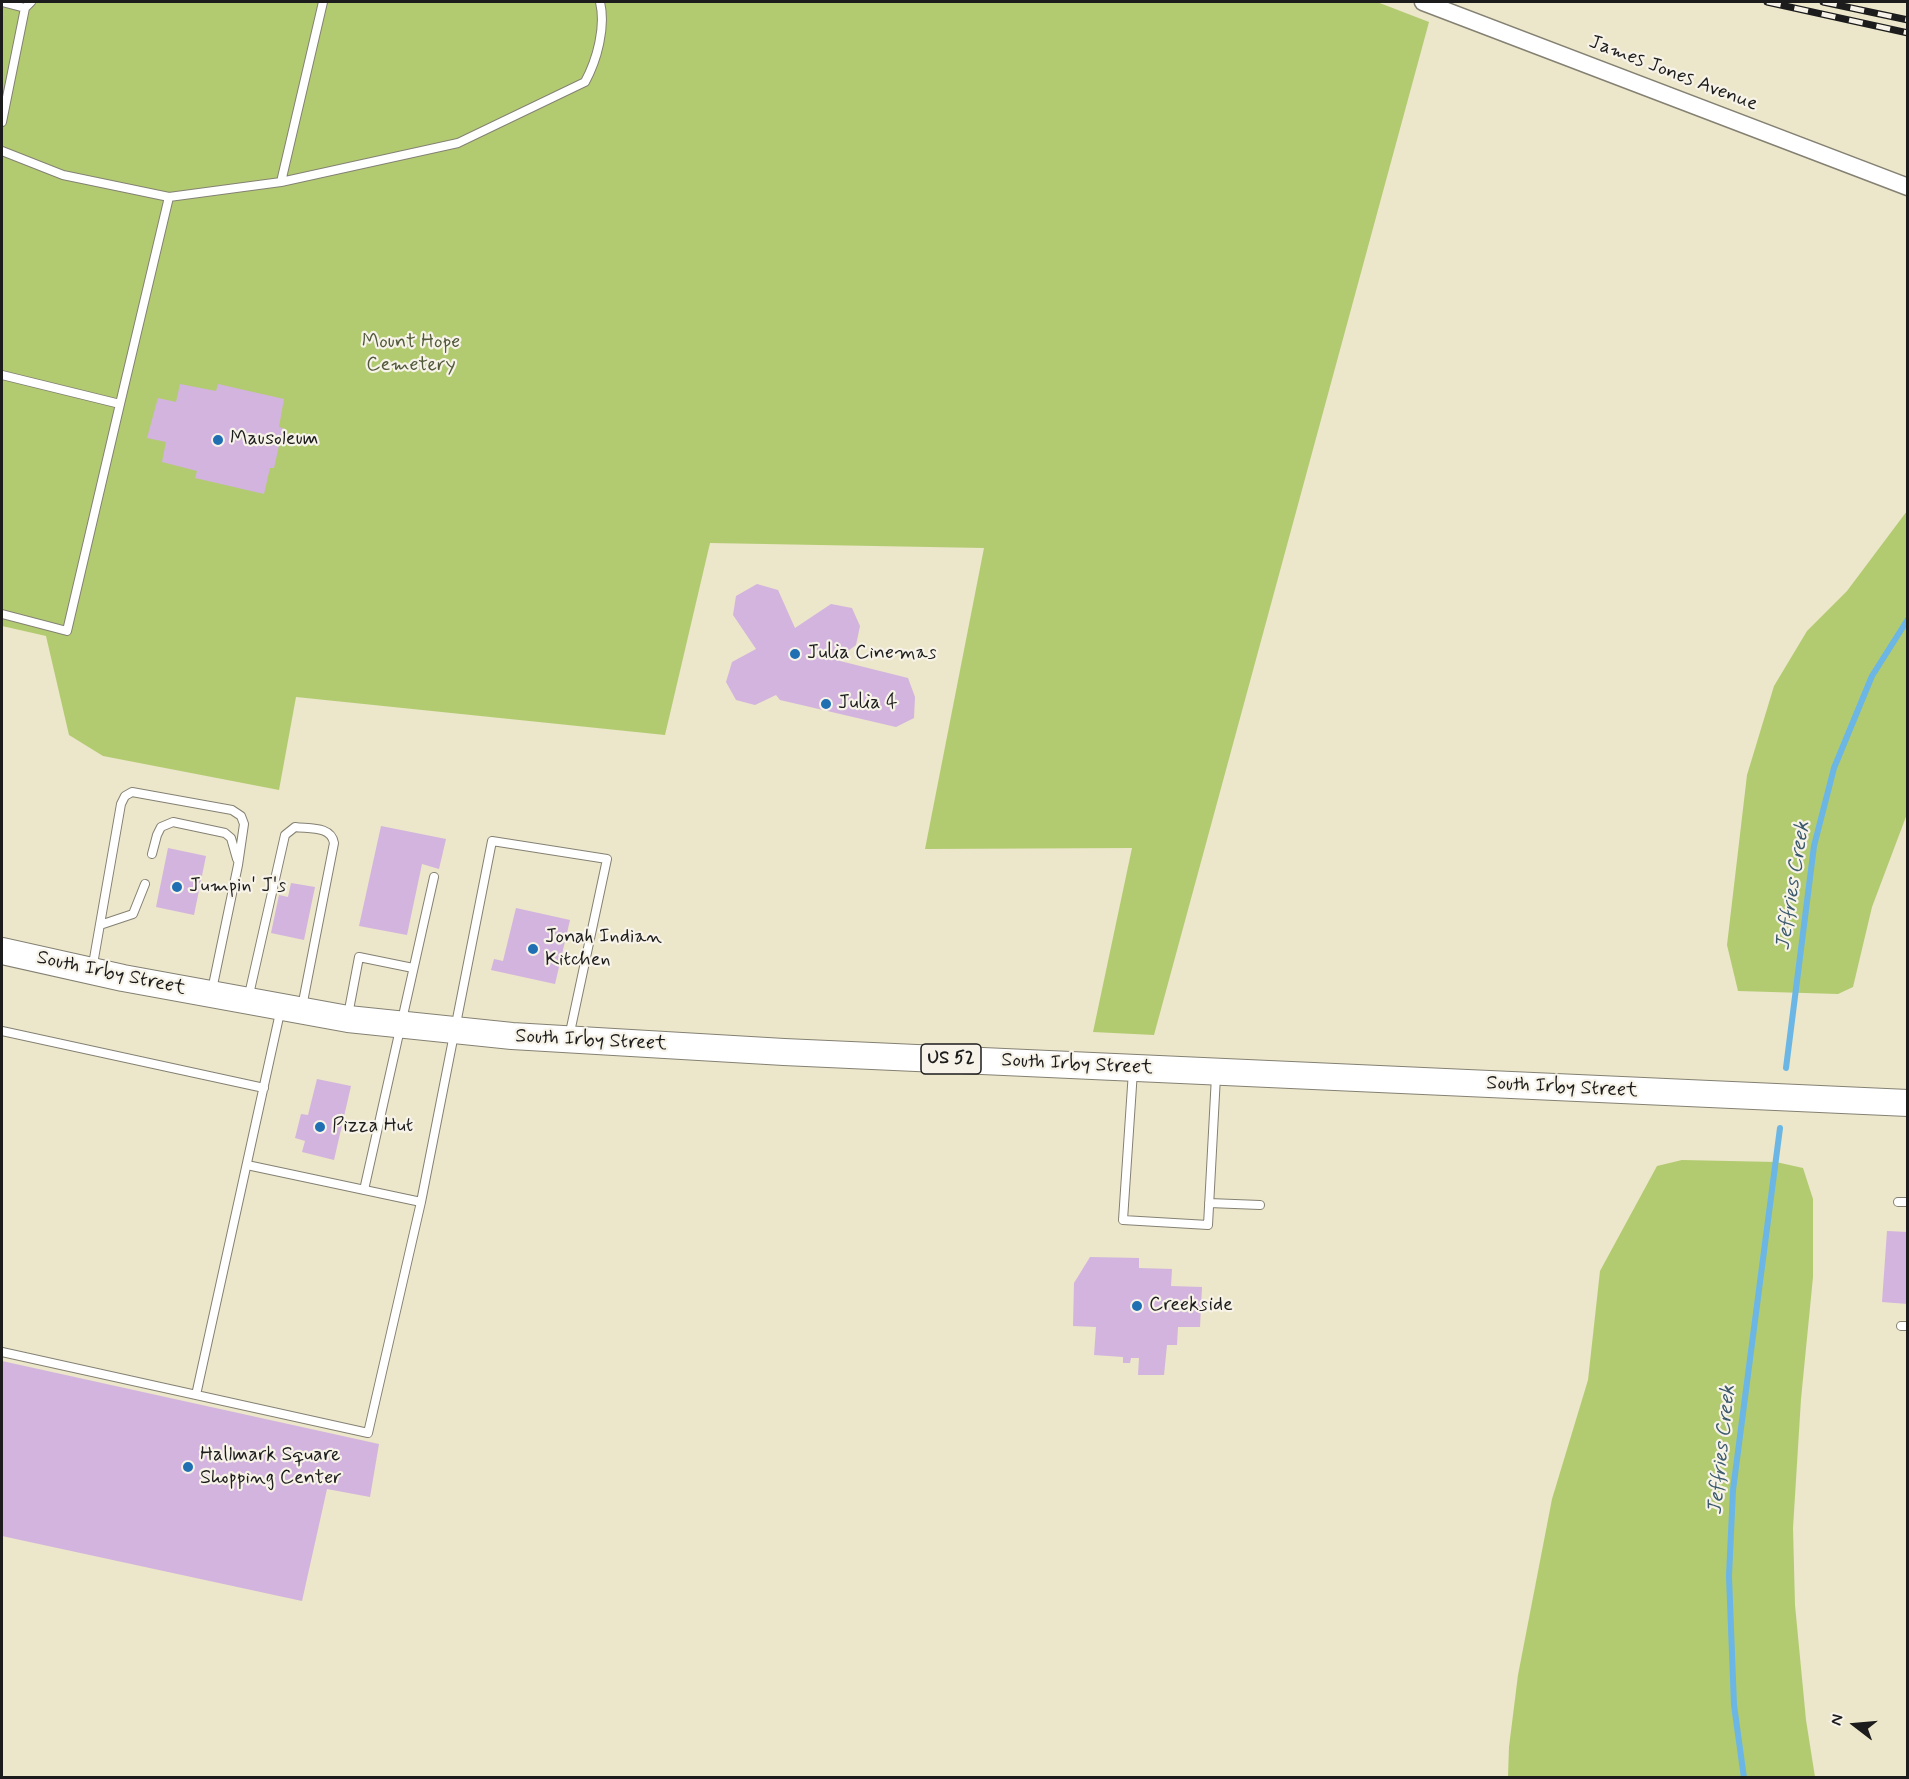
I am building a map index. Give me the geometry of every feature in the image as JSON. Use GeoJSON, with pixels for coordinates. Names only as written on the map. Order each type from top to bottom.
{"type":"FeatureCollection","features":[{"type":"Feature","properties":{"kind":"main road","name":"South Irby Street"},"geometry":{"type":"LineString","coordinates":[[2,951],[92,971],[348,1019],[453,1031],[569,1040],[796,1052],[1908,1103]]}},
{"type":"Feature","properties":{"kind":"street","name":"James Jones Avenue"},"geometry":{"type":"LineString","coordinates":[[1422,2],[1908,187]]}},
{"type":"Feature","properties":{"kind":"lane"},"geometry":{"type":"LineString","coordinates":[[2,2],[28,5],[2,122]]}},
{"type":"Feature","properties":{"kind":"lane"},"geometry":{"type":"LineString","coordinates":[[281,182],[323,2]]}},
{"type":"Feature","properties":{"kind":"lane"},"geometry":{"type":"LineString","coordinates":[[2,151],[63,175],[169,197],[281,182],[458,143],[585,82],[594,67],[599,41],[602,10],[600,2]]}},
{"type":"Feature","properties":{"kind":"lane"},"geometry":{"type":"LineString","coordinates":[[2,614],[67,631],[169,197]]}},
{"type":"Feature","properties":{"kind":"lane"},"geometry":{"type":"LineString","coordinates":[[2,375],[120,404]]}},
{"type":"Feature","properties":{"kind":"lane"},"geometry":{"type":"LineString","coordinates":[[92,971],[121,804],[125,796],[132,792],[232,810],[241,816],[244,824],[238,865],[211,994]]}},
{"type":"Feature","properties":{"kind":"lane"},"geometry":{"type":"LineString","coordinates":[[152,854],[161,827],[173,822],[225,833],[231,838],[238,865]]}},
{"type":"Feature","properties":{"kind":"lane"},"geometry":{"type":"LineString","coordinates":[[196,1395],[264,1088],[292,1009],[334,843],[333,836],[326,830],[295,827],[285,836],[247,1000]]}},
{"type":"Feature","properties":{"kind":"lane"},"geometry":{"type":"LineString","coordinates":[[2,1352],[368,1433],[420,1202],[492,841],[607,859],[569,1040]]}},
{"type":"Feature","properties":{"kind":"lane"},"geometry":{"type":"LineString","coordinates":[[364,1190],[434,877]]}},
{"type":"Feature","properties":{"kind":"lane"},"geometry":{"type":"LineString","coordinates":[[100,925],[133,914],[145,884]]}},
{"type":"Feature","properties":{"kind":"lane"},"geometry":{"type":"LineString","coordinates":[[348,1019],[359,957],[413,968]]}},
{"type":"Feature","properties":{"kind":"lane"},"geometry":{"type":"LineString","coordinates":[[2,1031],[264,1088]]}},
{"type":"Feature","properties":{"kind":"lane"},"geometry":{"type":"LineString","coordinates":[[1133,1067],[1123,1220],[1208,1225],[1216,1072]]}},
{"type":"Feature","properties":{"kind":"lane"},"geometry":{"type":"LineString","coordinates":[[247,1165],[420,1202]]}},
{"type":"Feature","properties":{"kind":"lane"},"geometry":{"type":"LineString","coordinates":[[1209,1203],[1260,1205]]}},
{"type":"Feature","properties":{"kind":"green space","name":"Mount Hope Cemetery"},"geometry":{"type":"Polygon","coordinates":[[[2,2],[1377,2],[1429,22],[1154,1035],[1093,1032],[1132,848],[925,849],[984,548],[710,543],[665,735],[296,697],[279,790],[103,756],[69,735],[46,636],[2,626],[2,2]]]}},
{"type":"Feature","properties":{"kind":"green space"},"geometry":{"type":"Polygon","coordinates":[[[1907,511],[1907,814],[1872,907],[1853,987],[1838,994],[1738,991],[1727,945],[1747,775],[1774,686],[1807,631],[1847,591],[1907,511]]]}},
{"type":"Feature","properties":{"kind":"green space"},"geometry":{"type":"Polygon","coordinates":[[[1682,1160],[1776,1162],[1803,1168],[1813,1199],[1813,1277],[1801,1399],[1793,1528],[1795,1605],[1806,1720],[1815,1777],[1508,1777],[1509,1747],[1518,1675],[1552,1499],[1588,1380],[1600,1271],[1657,1166],[1682,1160]]]}},
{"type":"Feature","properties":{"kind":"building","name":"Mausoleum"},"geometry":{"type":"Polygon","coordinates":[[[180,384],[216,391],[218,384],[284,399],[279,427],[283,428],[274,468],[270,468],[264,494],[195,478],[197,471],[162,462],[166,442],[147,438],[158,398],[176,402],[180,384]]]}},
{"type":"Feature","properties":{"kind":"building","name":"Julia Cinemas"},"geometry":{"type":"Polygon","coordinates":[[[757,584],[778,590],[795,628],[831,604],[852,608],[860,626],[856,645],[836,660],[908,678],[915,697],[914,718],[896,727],[780,700],[776,695],[755,705],[736,700],[726,682],[732,662],[756,649],[733,615],[736,596],[757,584]]]}},
{"type":"Feature","properties":{"kind":"building"},"geometry":{"type":"Polygon","coordinates":[[[381,826],[446,839],[439,869],[422,864],[407,935],[359,926],[381,826]]]}},
{"type":"Feature","properties":{"kind":"building"},"geometry":{"type":"Polygon","coordinates":[[[168,848],[206,856],[194,915],[156,907],[168,848]]]}},
{"type":"Feature","properties":{"kind":"building"},"geometry":{"type":"Polygon","coordinates":[[[291,883],[315,887],[304,940],[271,933],[279,895],[288,897],[291,883]]]}},
{"type":"Feature","properties":{"kind":"building"},"geometry":{"type":"Polygon","coordinates":[[[516,908],[570,920],[555,984],[491,970],[494,959],[503,961],[516,908]]]}},
{"type":"Feature","properties":{"kind":"building","name":"Pizza Hut"},"geometry":{"type":"Polygon","coordinates":[[[317,1079],[351,1086],[334,1160],[302,1152],[305,1141],[295,1138],[301,1114],[308,1115],[317,1079]]]}},
{"type":"Feature","properties":{"kind":"building"},"geometry":{"type":"Polygon","coordinates":[[[1887,1231],[1908,1232],[1908,1304],[1882,1302],[1887,1231]]]}},
{"type":"Feature","properties":{"kind":"building","name":"Creekside"},"geometry":{"type":"Polygon","coordinates":[[[1090,1257],[1139,1258],[1139,1268],[1172,1269],[1171,1286],[1202,1287],[1200,1327],[1178,1327],[1177,1345],[1167,1345],[1164,1375],[1138,1375],[1139,1358],[1131,1358],[1130,1363],[1123,1363],[1123,1357],[1094,1355],[1096,1327],[1073,1326],[1074,1283],[1090,1257]]]}},
{"type":"Feature","properties":{"kind":"building","name":"Hallmark Square Shopping Center"},"geometry":{"type":"Polygon","coordinates":[[[2,1361],[379,1444],[370,1497],[327,1489],[302,1601],[2,1536],[2,1361]]]}},
{"type":"Feature","properties":{"kind":"waterway","name":"Jeffries Creek"},"geometry":{"type":"LineString","coordinates":[[1786,1068],[1814,846],[1834,768],[1872,676],[1908,619]]}},
{"type":"Feature","properties":{"kind":"waterway","name":"Jeffries Creek"},"geometry":{"type":"LineString","coordinates":[[1744,1778],[1734,1705],[1729,1576],[1733,1490],[1780,1128]]}},
{"type":"Feature","properties":{"kind":"railway"},"geometry":{"type":"LineString","coordinates":[[1767,2],[1908,33]]}},
{"type":"Feature","properties":{"kind":"railway"},"geometry":{"type":"LineString","coordinates":[[1823,2],[1908,20]]}},
{"type":"Feature","properties":{"kind":"place","name":"Mausoleum"},"geometry":{"type":"Point","coordinates":[218,440]}},
{"type":"Feature","properties":{"kind":"place","name":"Julia Cinemas"},"geometry":{"type":"Point","coordinates":[795,654]}},
{"type":"Feature","properties":{"kind":"place","name":"Julia 4"},"geometry":{"type":"Point","coordinates":[826,704]}},
{"type":"Feature","properties":{"kind":"place","name":"Jumpin' J's"},"geometry":{"type":"Point","coordinates":[177,887]}},
{"type":"Feature","properties":{"kind":"place","name":"Jonah Indian Kitchen"},"geometry":{"type":"Point","coordinates":[533,949]}},
{"type":"Feature","properties":{"kind":"place","name":"Pizza Hut"},"geometry":{"type":"Point","coordinates":[320,1127]}},
{"type":"Feature","properties":{"kind":"place","name":"Creekside"},"geometry":{"type":"Point","coordinates":[1137,1306]}},
{"type":"Feature","properties":{"kind":"place","name":"Hallmark Square Shopping Center"},"geometry":{"type":"Point","coordinates":[188,1467]}}]}
